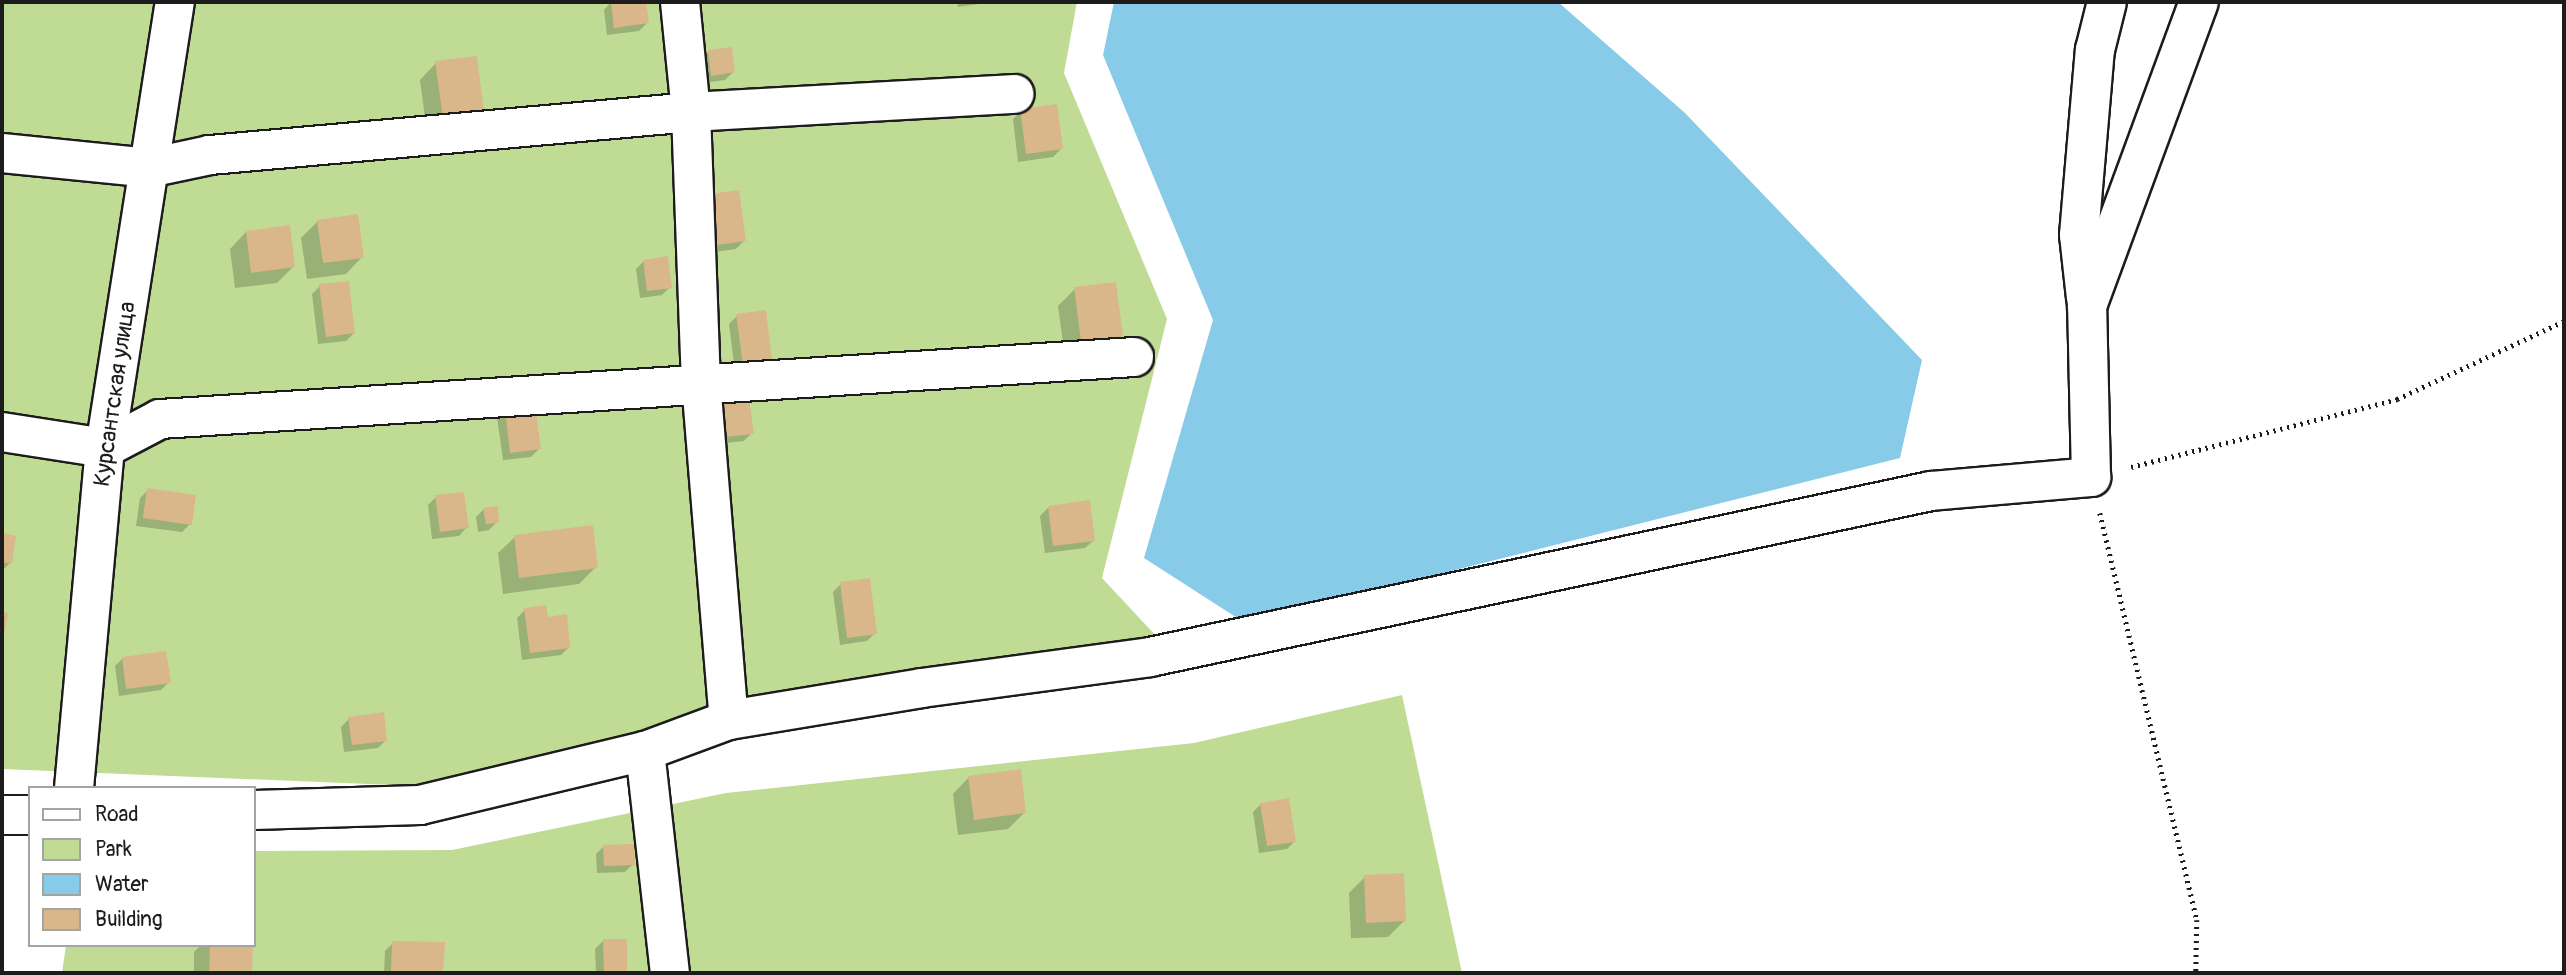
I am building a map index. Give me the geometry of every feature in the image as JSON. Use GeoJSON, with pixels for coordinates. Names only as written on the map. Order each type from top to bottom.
{"type":"FeatureCollection","features":[{"type":"Feature","properties":{"kind":"street","name":"Курсантская улица"},"geometry":{"type":"LineString","coordinates":[[74,786],[105,448],[175,2]]}},
{"type":"Feature","properties":{"kind":"street"},"geometry":{"type":"LineString","coordinates":[[680,2],[691,112],[701,382],[729,720]]}},
{"type":"Feature","properties":{"kind":"street"},"geometry":{"type":"LineString","coordinates":[[256,810],[420,805],[645,751],[729,720],[922,688],[1150,657],[1931,491],[2091,477],[2087,306],[2078,235],[2095,50],[2107,2]]}},
{"type":"Feature","properties":{"kind":"street"},"geometry":{"type":"LineString","coordinates":[[2087,306],[2199,2]]}},
{"type":"Feature","properties":{"kind":"street"},"geometry":{"type":"LineString","coordinates":[[2,153],[149,168],[210,155],[691,112],[1015,94]]}},
{"type":"Feature","properties":{"kind":"street"},"geometry":{"type":"LineString","coordinates":[[2,432],[105,448],[160,419],[701,382],[1134,357]]}},
{"type":"Feature","properties":{"kind":"street"},"geometry":{"type":"LineString","coordinates":[[645,751],[670,973]]}},
{"type":"Feature","properties":{"kind":"street"},"geometry":{"type":"LineString","coordinates":[[2,815],[28,815]]}},
{"type":"Feature","properties":{"kind":"path"},"geometry":{"type":"LineString","coordinates":[[2196,973],[2197,920],[2091,477],[2397,399],[2564,321]]}},
{"type":"Feature","properties":{"kind":"green space"},"geometry":{"type":"Polygon","coordinates":[[[2,2],[1077,2],[1064,73],[1167,319],[1102,578],[1173,654],[890,672],[416,786],[2,769],[2,2]]]}},
{"type":"Feature","properties":{"kind":"green space"},"geometry":{"type":"Polygon","coordinates":[[[1402,695],[1462,973],[62,973],[66,947],[256,947],[256,851],[452,850],[726,793],[1194,743],[1402,695]]]}},
{"type":"Feature","properties":{"kind":"water"},"geometry":{"type":"Polygon","coordinates":[[[1114,2],[1558,2],[1685,113],[1922,360],[1900,458],[1245,623],[1144,558],[1213,320],[1103,55],[1114,2]]]}},
{"type":"Feature","properties":{"kind":"building"},"geometry":{"type":"Polygon","coordinates":[[[611,2],[646,2],[649,23],[614,28],[611,2]]]}},
{"type":"Feature","properties":{"kind":"building"},"geometry":{"type":"Polygon","coordinates":[[[732,47],[735,72],[711,76],[708,50],[732,47]]]}},
{"type":"Feature","properties":{"kind":"building"},"geometry":{"type":"Polygon","coordinates":[[[477,56],[484,113],[443,118],[435,61],[477,56]]]}},
{"type":"Feature","properties":{"kind":"building"},"geometry":{"type":"Polygon","coordinates":[[[1057,104],[1063,149],[1026,154],[1020,109],[1057,104]]]}},
{"type":"Feature","properties":{"kind":"building"},"geometry":{"type":"Polygon","coordinates":[[[739,190],[746,241],[716,245],[709,194],[739,190]]]}},
{"type":"Feature","properties":{"kind":"building"},"geometry":{"type":"Polygon","coordinates":[[[358,214],[364,258],[323,263],[317,220],[358,214]]]}},
{"type":"Feature","properties":{"kind":"building"},"geometry":{"type":"Polygon","coordinates":[[[290,225],[295,267],[251,273],[246,231],[290,225]]]}},
{"type":"Feature","properties":{"kind":"building"},"geometry":{"type":"Polygon","coordinates":[[[668,256],[672,288],[647,291],[643,260],[668,256]]]}},
{"type":"Feature","properties":{"kind":"building"},"geometry":{"type":"Polygon","coordinates":[[[349,281],[355,333],[326,337],[319,284],[349,281]]]}},
{"type":"Feature","properties":{"kind":"building"},"geometry":{"type":"Polygon","coordinates":[[[1116,282],[1123,336],[1081,342],[1074,287],[1116,282]]]}},
{"type":"Feature","properties":{"kind":"building"},"geometry":{"type":"Polygon","coordinates":[[[766,310],[772,361],[743,365],[736,314],[766,310]]]}},
{"type":"Feature","properties":{"kind":"building"},"geometry":{"type":"Polygon","coordinates":[[[748,391],[754,434],[724,437],[719,395],[748,391]]]}},
{"type":"Feature","properties":{"kind":"building"},"geometry":{"type":"Polygon","coordinates":[[[535,404],[541,449],[510,453],[505,408],[535,404]]]}},
{"type":"Feature","properties":{"kind":"building"},"geometry":{"type":"Polygon","coordinates":[[[147,488],[196,495],[192,525],[143,518],[147,488]]]}},
{"type":"Feature","properties":{"kind":"building"},"geometry":{"type":"Polygon","coordinates":[[[464,492],[469,528],[440,532],[435,495],[464,492]]]}},
{"type":"Feature","properties":{"kind":"building"},"geometry":{"type":"Polygon","coordinates":[[[1090,500],[1095,541],[1053,546],[1048,506],[1090,500]]]}},
{"type":"Feature","properties":{"kind":"building"},"geometry":{"type":"Polygon","coordinates":[[[498,506],[499,523],[486,524],[483,508],[498,506]]]}},
{"type":"Feature","properties":{"kind":"building"},"geometry":{"type":"Polygon","coordinates":[[[593,525],[598,568],[519,578],[514,535],[593,525]]]}},
{"type":"Feature","properties":{"kind":"building"},"geometry":{"type":"Polygon","coordinates":[[[2,533],[16,536],[12,564],[2,562],[2,533]]]}},
{"type":"Feature","properties":{"kind":"building"},"geometry":{"type":"Polygon","coordinates":[[[870,578],[877,634],[847,638],[840,582],[870,578]]]}},
{"type":"Feature","properties":{"kind":"building"},"geometry":{"type":"Polygon","coordinates":[[[546,605],[548,617],[567,614],[570,648],[530,653],[524,608],[546,605]]]}},
{"type":"Feature","properties":{"kind":"building"},"geometry":{"type":"Polygon","coordinates":[[[2,612],[8,613],[4,636],[2,636],[2,612]]]}},
{"type":"Feature","properties":{"kind":"building"},"geometry":{"type":"Polygon","coordinates":[[[166,651],[171,683],[126,689],[122,657],[166,651]]]}},
{"type":"Feature","properties":{"kind":"building"},"geometry":{"type":"Polygon","coordinates":[[[384,712],[387,741],[352,745],[348,717],[384,712]]]}},
{"type":"Feature","properties":{"kind":"building"},"geometry":{"type":"Polygon","coordinates":[[[1021,769],[1026,813],[974,820],[968,776],[1021,769]]]}},
{"type":"Feature","properties":{"kind":"building"},"geometry":{"type":"Polygon","coordinates":[[[1289,798],[1296,842],[1267,846],[1260,803],[1289,798]]]}},
{"type":"Feature","properties":{"kind":"building"},"geometry":{"type":"Polygon","coordinates":[[[634,844],[635,865],[604,866],[603,845],[634,844]]]}},
{"type":"Feature","properties":{"kind":"building"},"geometry":{"type":"Polygon","coordinates":[[[1404,873],[1406,921],[1366,923],[1364,875],[1404,873]]]}},
{"type":"Feature","properties":{"kind":"building"},"geometry":{"type":"Polygon","coordinates":[[[603,939],[627,939],[627,973],[604,973],[603,939]]]}},
{"type":"Feature","properties":{"kind":"building"},"geometry":{"type":"Polygon","coordinates":[[[392,941],[445,942],[443,973],[391,972],[392,941]]]}},
{"type":"Feature","properties":{"kind":"building"},"geometry":{"type":"Polygon","coordinates":[[[210,947],[253,947],[252,973],[209,973],[210,947]]]}}]}
